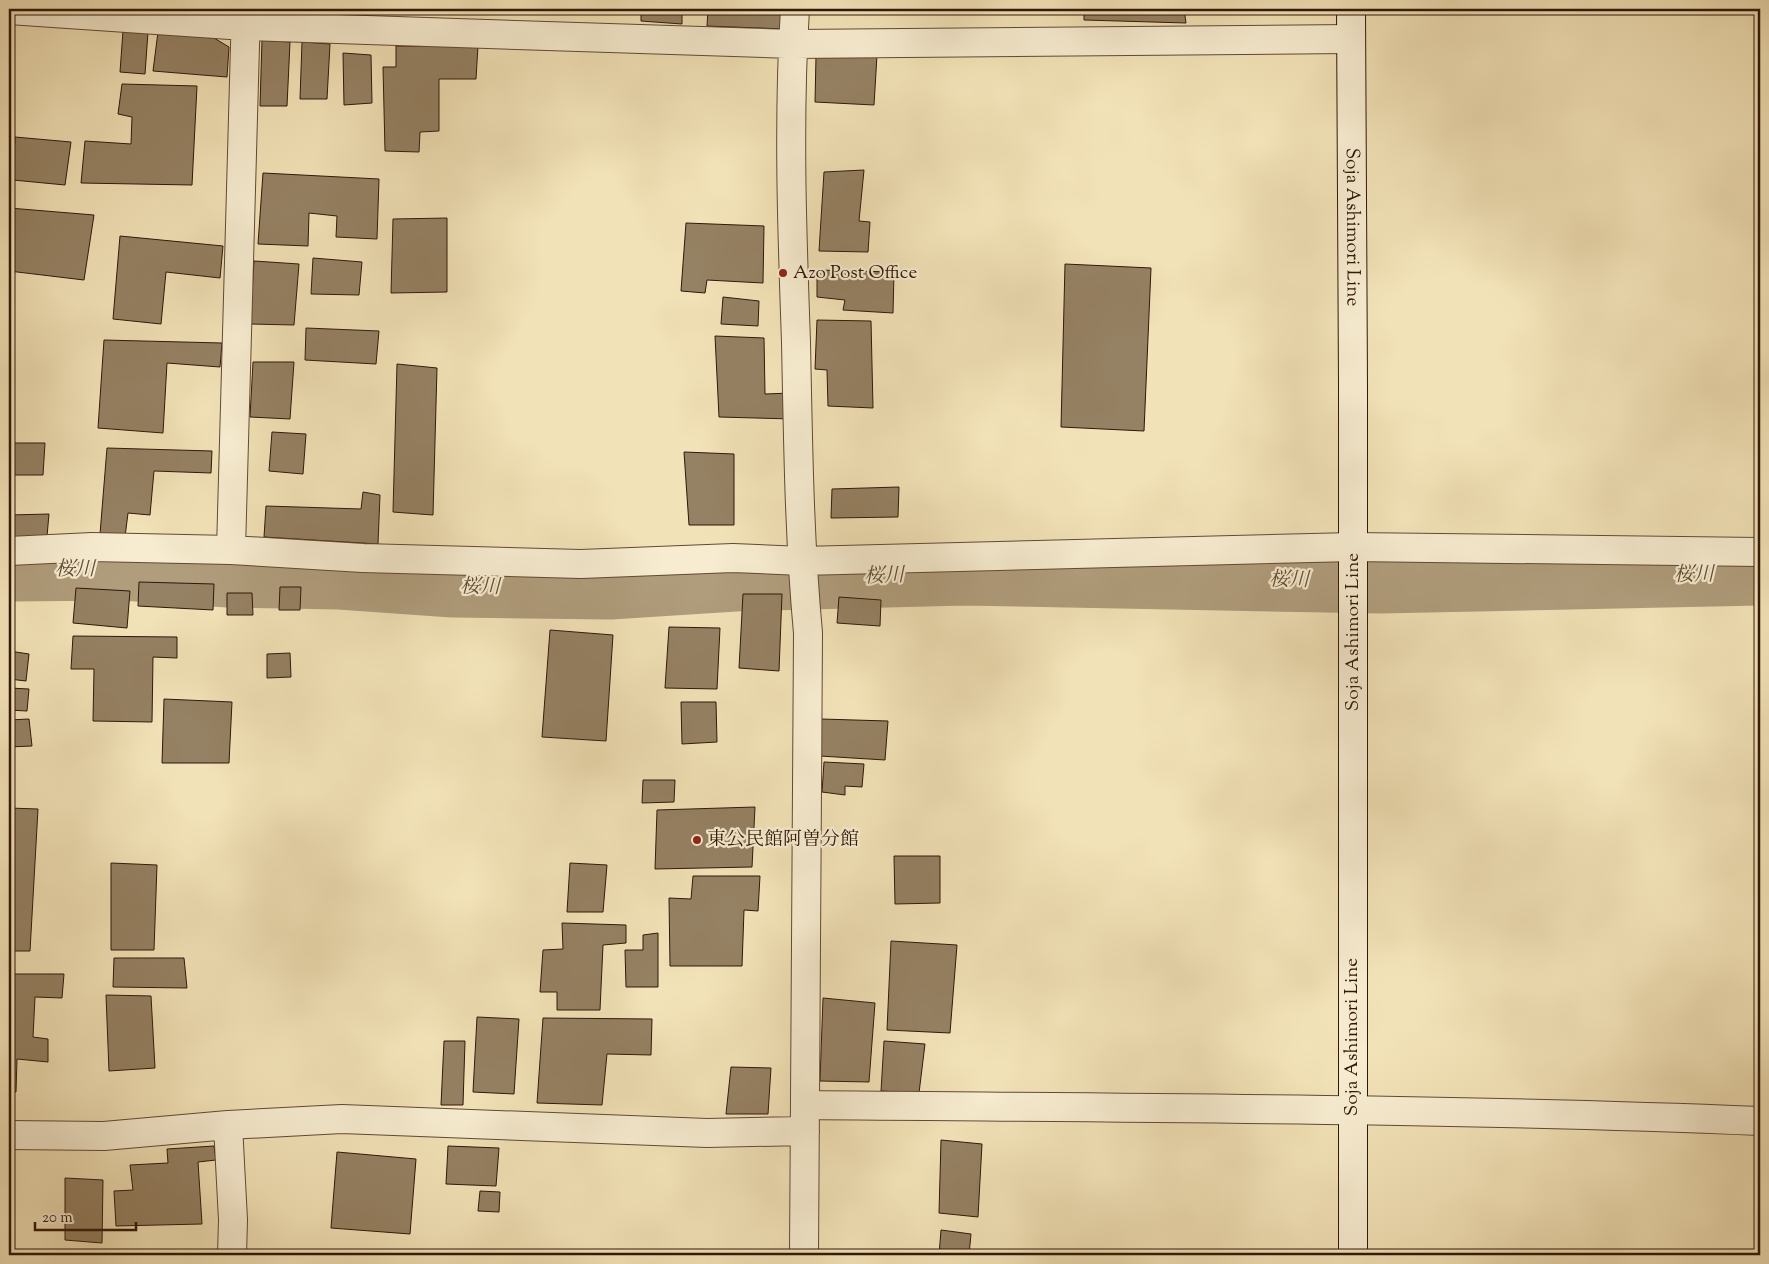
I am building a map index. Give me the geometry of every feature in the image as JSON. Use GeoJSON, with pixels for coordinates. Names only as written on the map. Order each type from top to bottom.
{"type":"FeatureCollection","features":[{"type":"Feature","properties":{"kind":"street"},"geometry":{"type":"LineString","coordinates":[[795,9],[793,44],[792,224],[803,573],[808,633],[804,1255]]}},
{"type":"Feature","properties":{"kind":"street","name":"Soja Ashimori Line"},"geometry":{"type":"LineString","coordinates":[[1351,9],[1353,1255]]}},
{"type":"Feature","properties":{"kind":"street"},"geometry":{"type":"LineString","coordinates":[[9,10],[245,17],[793,44],[1351,39]]}},
{"type":"Feature","properties":{"kind":"street"},"geometry":{"type":"LineString","coordinates":[[231,550],[245,17]]}},
{"type":"Feature","properties":{"kind":"street"},"geometry":{"type":"LineString","coordinates":[[9,551],[92,547],[231,550],[363,558],[581,564],[733,558],[803,573],[1353,554],[1760,552]]}},
{"type":"Feature","properties":{"kind":"street"},"geometry":{"type":"LineString","coordinates":[[9,1135],[104,1136],[228,1125],[342,1119],[707,1133],[804,1118],[1352,1111],[1611,1115],[1760,1121]]}},
{"type":"Feature","properties":{"kind":"street"},"geometry":{"type":"LineString","coordinates":[[228,1125],[233,1220],[232,1255]]}},
{"type":"Feature","properties":{"kind":"building"},"geometry":{"type":"Polygon","coordinates":[[[266,9],[312,9],[312,12],[266,12],[266,9]]]}},
{"type":"Feature","properties":{"kind":"building"},"geometry":{"type":"Polygon","coordinates":[[[641,9],[682,9],[682,24],[641,21],[641,9]]]}},
{"type":"Feature","properties":{"kind":"building"},"geometry":{"type":"Polygon","coordinates":[[[708,9],[784,9],[784,29],[707,26],[708,9]]]}},
{"type":"Feature","properties":{"kind":"building"},"geometry":{"type":"Polygon","coordinates":[[[1084,9],[1184,9],[1186,23],[1084,20],[1084,9]]]}},
{"type":"Feature","properties":{"kind":"building"},"geometry":{"type":"Polygon","coordinates":[[[123,31],[148,32],[145,74],[120,72],[123,31]]]}},
{"type":"Feature","properties":{"kind":"building"},"geometry":{"type":"Polygon","coordinates":[[[158,32],[214,38],[229,47],[227,77],[153,71],[158,32]]]}},
{"type":"Feature","properties":{"kind":"building"},"geometry":{"type":"Polygon","coordinates":[[[262,40],[290,42],[287,106],[260,106],[262,40]]]}},
{"type":"Feature","properties":{"kind":"building"},"geometry":{"type":"Polygon","coordinates":[[[302,42],[330,44],[327,99],[300,99],[302,42]]]}},
{"type":"Feature","properties":{"kind":"building"},"geometry":{"type":"Polygon","coordinates":[[[396,46],[478,46],[476,79],[439,79],[439,131],[420,132],[419,152],[385,151],[383,67],[396,67],[396,46]]]}},
{"type":"Feature","properties":{"kind":"building"},"geometry":{"type":"Polygon","coordinates":[[[343,53],[371,55],[372,103],[344,105],[343,53]]]}},
{"type":"Feature","properties":{"kind":"building"},"geometry":{"type":"Polygon","coordinates":[[[877,55],[874,105],[815,102],[816,56],[877,55]]]}},
{"type":"Feature","properties":{"kind":"building"},"geometry":{"type":"Polygon","coordinates":[[[122,84],[197,86],[192,185],[81,183],[85,141],[131,144],[132,117],[118,114],[122,84]]]}},
{"type":"Feature","properties":{"kind":"building"},"geometry":{"type":"Polygon","coordinates":[[[15,137],[71,142],[65,185],[13,180],[15,137]]]}},
{"type":"Feature","properties":{"kind":"building"},"geometry":{"type":"Polygon","coordinates":[[[864,170],[859,221],[870,222],[868,252],[819,251],[824,172],[864,170]]]}},
{"type":"Feature","properties":{"kind":"building"},"geometry":{"type":"Polygon","coordinates":[[[263,173],[379,179],[377,239],[336,237],[337,216],[309,213],[308,246],[258,244],[263,173]]]}},
{"type":"Feature","properties":{"kind":"building"},"geometry":{"type":"Polygon","coordinates":[[[9,208],[94,215],[84,280],[9,271],[9,208]]]}},
{"type":"Feature","properties":{"kind":"building"},"geometry":{"type":"Polygon","coordinates":[[[447,218],[447,292],[391,293],[393,219],[447,218]]]}},
{"type":"Feature","properties":{"kind":"building"},"geometry":{"type":"Polygon","coordinates":[[[686,223],[764,226],[763,283],[707,280],[705,293],[681,291],[686,223]]]}},
{"type":"Feature","properties":{"kind":"building"},"geometry":{"type":"Polygon","coordinates":[[[120,236],[223,246],[220,278],[166,272],[161,324],[113,319],[120,236]]]}},
{"type":"Feature","properties":{"kind":"building"},"geometry":{"type":"Polygon","coordinates":[[[313,258],[362,262],[359,295],[311,294],[313,258]]]}},
{"type":"Feature","properties":{"kind":"building"},"geometry":{"type":"Polygon","coordinates":[[[254,261],[299,264],[294,325],[250,324],[254,261]]]}},
{"type":"Feature","properties":{"kind":"building"},"geometry":{"type":"Polygon","coordinates":[[[1065,264],[1151,268],[1144,431],[1061,427],[1065,264]]]}},
{"type":"Feature","properties":{"kind":"building"},"geometry":{"type":"Polygon","coordinates":[[[817,270],[894,272],[893,313],[843,310],[845,300],[817,297],[817,270]]]}},
{"type":"Feature","properties":{"kind":"building"},"geometry":{"type":"Polygon","coordinates":[[[723,297],[759,301],[758,326],[721,324],[723,297]]]}},
{"type":"Feature","properties":{"kind":"building"},"geometry":{"type":"Polygon","coordinates":[[[817,320],[871,321],[873,408],[828,406],[827,370],[815,369],[817,320]]]}},
{"type":"Feature","properties":{"kind":"building"},"geometry":{"type":"Polygon","coordinates":[[[306,328],[379,331],[376,364],[305,360],[306,328]]]}},
{"type":"Feature","properties":{"kind":"building"},"geometry":{"type":"Polygon","coordinates":[[[715,336],[764,338],[765,394],[791,393],[792,419],[719,417],[715,336]]]}},
{"type":"Feature","properties":{"kind":"building"},"geometry":{"type":"Polygon","coordinates":[[[104,340],[222,343],[220,367],[167,363],[163,433],[98,428],[104,340]]]}},
{"type":"Feature","properties":{"kind":"building"},"geometry":{"type":"Polygon","coordinates":[[[253,362],[294,362],[290,419],[250,417],[253,362]]]}},
{"type":"Feature","properties":{"kind":"building"},"geometry":{"type":"Polygon","coordinates":[[[397,364],[437,368],[433,515],[393,512],[397,364]]]}},
{"type":"Feature","properties":{"kind":"building"},"geometry":{"type":"Polygon","coordinates":[[[9,391],[14,391],[10,436],[9,436],[9,391]]]}},
{"type":"Feature","properties":{"kind":"building"},"geometry":{"type":"Polygon","coordinates":[[[272,432],[306,434],[303,474],[269,471],[272,432]]]}},
{"type":"Feature","properties":{"kind":"building"},"geometry":{"type":"Polygon","coordinates":[[[9,443],[45,443],[43,475],[9,475],[9,443]]]}},
{"type":"Feature","properties":{"kind":"building"},"geometry":{"type":"Polygon","coordinates":[[[107,448],[212,451],[211,473],[154,471],[150,515],[128,513],[125,537],[100,534],[107,448]]]}},
{"type":"Feature","properties":{"kind":"building"},"geometry":{"type":"Polygon","coordinates":[[[684,452],[734,454],[734,525],[689,525],[684,452]]]}},
{"type":"Feature","properties":{"kind":"building"},"geometry":{"type":"Polygon","coordinates":[[[899,487],[898,517],[831,518],[832,489],[899,487]]]}},
{"type":"Feature","properties":{"kind":"building"},"geometry":{"type":"Polygon","coordinates":[[[363,492],[380,495],[378,544],[264,537],[266,506],[361,509],[363,492]]]}},
{"type":"Feature","properties":{"kind":"building"},"geometry":{"type":"Polygon","coordinates":[[[49,514],[47,536],[9,538],[9,515],[49,514]]]}},
{"type":"Feature","properties":{"kind":"building"},"geometry":{"type":"Polygon","coordinates":[[[139,582],[214,584],[213,610],[138,606],[139,582]]]}},
{"type":"Feature","properties":{"kind":"building"},"geometry":{"type":"Polygon","coordinates":[[[280,587],[301,587],[300,610],[279,610],[280,587]]]}},
{"type":"Feature","properties":{"kind":"building"},"geometry":{"type":"Polygon","coordinates":[[[76,588],[130,591],[127,628],[73,623],[76,588]]]}},
{"type":"Feature","properties":{"kind":"building"},"geometry":{"type":"Polygon","coordinates":[[[227,593],[252,593],[253,615],[227,615],[227,593]]]}},
{"type":"Feature","properties":{"kind":"building"},"geometry":{"type":"Polygon","coordinates":[[[743,594],[782,594],[779,671],[739,668],[743,594]]]}},
{"type":"Feature","properties":{"kind":"building"},"geometry":{"type":"Polygon","coordinates":[[[839,597],[881,600],[880,626],[837,623],[839,597]]]}},
{"type":"Feature","properties":{"kind":"building"},"geometry":{"type":"Polygon","coordinates":[[[669,627],[720,628],[717,689],[665,688],[669,627]]]}},
{"type":"Feature","properties":{"kind":"building"},"geometry":{"type":"Polygon","coordinates":[[[550,630],[613,635],[606,741],[542,737],[550,630]]]}},
{"type":"Feature","properties":{"kind":"building"},"geometry":{"type":"Polygon","coordinates":[[[73,636],[177,637],[177,658],[153,657],[152,722],[93,721],[94,669],[71,669],[73,636]]]}},
{"type":"Feature","properties":{"kind":"building"},"geometry":{"type":"Polygon","coordinates":[[[9,651],[29,654],[26,681],[9,679],[9,651]]]}},
{"type":"Feature","properties":{"kind":"building"},"geometry":{"type":"Polygon","coordinates":[[[290,653],[291,677],[267,678],[267,654],[290,653]]]}},
{"type":"Feature","properties":{"kind":"building"},"geometry":{"type":"Polygon","coordinates":[[[9,688],[29,689],[27,711],[9,710],[9,688]]]}},
{"type":"Feature","properties":{"kind":"building"},"geometry":{"type":"Polygon","coordinates":[[[164,699],[232,702],[229,763],[162,763],[164,699]]]}},
{"type":"Feature","properties":{"kind":"building"},"geometry":{"type":"Polygon","coordinates":[[[681,702],[716,702],[717,742],[682,744],[681,702]]]}},
{"type":"Feature","properties":{"kind":"building"},"geometry":{"type":"Polygon","coordinates":[[[29,719],[32,746],[9,747],[9,720],[29,719]]]}},
{"type":"Feature","properties":{"kind":"building"},"geometry":{"type":"Polygon","coordinates":[[[821,719],[888,721],[885,760],[820,756],[821,719]]]}},
{"type":"Feature","properties":{"kind":"building"},"geometry":{"type":"Polygon","coordinates":[[[824,762],[864,764],[862,787],[845,786],[845,795],[822,792],[824,762]]]}},
{"type":"Feature","properties":{"kind":"building"},"geometry":{"type":"Polygon","coordinates":[[[643,780],[675,780],[674,802],[642,803],[643,780]]]}},
{"type":"Feature","properties":{"kind":"building"},"geometry":{"type":"Polygon","coordinates":[[[755,807],[752,867],[655,869],[657,810],[755,807]]]}},
{"type":"Feature","properties":{"kind":"building"},"geometry":{"type":"Polygon","coordinates":[[[9,808],[38,809],[30,951],[9,951],[9,808]]]}},
{"type":"Feature","properties":{"kind":"building"},"geometry":{"type":"Polygon","coordinates":[[[894,856],[940,856],[940,903],[895,904],[894,856]]]}},
{"type":"Feature","properties":{"kind":"building"},"geometry":{"type":"Polygon","coordinates":[[[111,863],[157,865],[154,950],[111,950],[111,863]]]}},
{"type":"Feature","properties":{"kind":"building"},"geometry":{"type":"Polygon","coordinates":[[[570,863],[607,865],[603,912],[567,912],[570,863]]]}},
{"type":"Feature","properties":{"kind":"building"},"geometry":{"type":"Polygon","coordinates":[[[693,876],[760,876],[758,911],[744,910],[742,966],[670,966],[669,898],[691,899],[693,876]]]}},
{"type":"Feature","properties":{"kind":"building"},"geometry":{"type":"Polygon","coordinates":[[[562,923],[626,925],[626,943],[603,945],[600,1010],[557,1010],[557,992],[540,992],[543,950],[563,949],[562,923]]]}},
{"type":"Feature","properties":{"kind":"building"},"geometry":{"type":"Polygon","coordinates":[[[658,933],[658,987],[626,987],[625,950],[643,950],[643,935],[658,933]]]}},
{"type":"Feature","properties":{"kind":"building"},"geometry":{"type":"Polygon","coordinates":[[[891,941],[957,945],[950,1033],[887,1030],[891,941]]]}},
{"type":"Feature","properties":{"kind":"building"},"geometry":{"type":"Polygon","coordinates":[[[114,958],[184,958],[187,988],[113,987],[114,958]]]}},
{"type":"Feature","properties":{"kind":"building"},"geometry":{"type":"Polygon","coordinates":[[[9,974],[64,974],[62,998],[35,997],[33,1037],[48,1039],[48,1062],[17,1059],[16,1092],[9,1091],[9,974]]]}},
{"type":"Feature","properties":{"kind":"building"},"geometry":{"type":"Polygon","coordinates":[[[106,995],[151,996],[155,1068],[109,1071],[106,995]]]}},
{"type":"Feature","properties":{"kind":"building"},"geometry":{"type":"Polygon","coordinates":[[[823,998],[875,1003],[869,1082],[820,1081],[823,998]]]}},
{"type":"Feature","properties":{"kind":"building"},"geometry":{"type":"Polygon","coordinates":[[[477,1017],[519,1019],[514,1094],[473,1092],[477,1017]]]}},
{"type":"Feature","properties":{"kind":"building"},"geometry":{"type":"Polygon","coordinates":[[[543,1018],[652,1019],[651,1055],[607,1054],[602,1105],[537,1103],[543,1018]]]}},
{"type":"Feature","properties":{"kind":"building"},"geometry":{"type":"Polygon","coordinates":[[[444,1041],[465,1041],[463,1105],[441,1105],[444,1041]]]}},
{"type":"Feature","properties":{"kind":"building"},"geometry":{"type":"Polygon","coordinates":[[[884,1041],[925,1044],[919,1093],[881,1091],[884,1041]]]}},
{"type":"Feature","properties":{"kind":"building"},"geometry":{"type":"Polygon","coordinates":[[[731,1067],[771,1068],[768,1114],[726,1114],[731,1067]]]}},
{"type":"Feature","properties":{"kind":"building"},"geometry":{"type":"Polygon","coordinates":[[[941,1140],[982,1144],[978,1217],[939,1213],[941,1140]]]}},
{"type":"Feature","properties":{"kind":"building"},"geometry":{"type":"Polygon","coordinates":[[[214,1146],[216,1160],[198,1162],[202,1224],[116,1226],[114,1191],[133,1190],[130,1165],[168,1163],[167,1149],[214,1146]]]}},
{"type":"Feature","properties":{"kind":"building"},"geometry":{"type":"Polygon","coordinates":[[[448,1146],[499,1148],[496,1186],[446,1184],[448,1146]]]}},
{"type":"Feature","properties":{"kind":"building"},"geometry":{"type":"Polygon","coordinates":[[[337,1152],[416,1159],[410,1234],[331,1228],[337,1152]]]}},
{"type":"Feature","properties":{"kind":"building"},"geometry":{"type":"Polygon","coordinates":[[[65,1178],[103,1180],[102,1243],[65,1240],[65,1178]]]}},
{"type":"Feature","properties":{"kind":"building"},"geometry":{"type":"Polygon","coordinates":[[[480,1191],[500,1192],[499,1212],[478,1211],[480,1191]]]}},
{"type":"Feature","properties":{"kind":"building"},"geometry":{"type":"Polygon","coordinates":[[[941,1230],[971,1234],[969,1255],[939,1255],[941,1230]]]}},
{"type":"Feature","properties":{"kind":"waterway","name":"桜川"},"geometry":{"type":"LineString","coordinates":[[9,571],[122,570],[229,577],[340,579],[453,587],[610,589],[735,581],[964,575],[1380,583],[1760,575]]}},
{"type":"Feature","properties":{"kind":"place","name":"Azo Post Office"},"geometry":{"type":"Point","coordinates":[783,273]}},
{"type":"Feature","properties":{"kind":"place","name":"東公民館阿曽分館"},"geometry":{"type":"Point","coordinates":[697,840]}}]}
